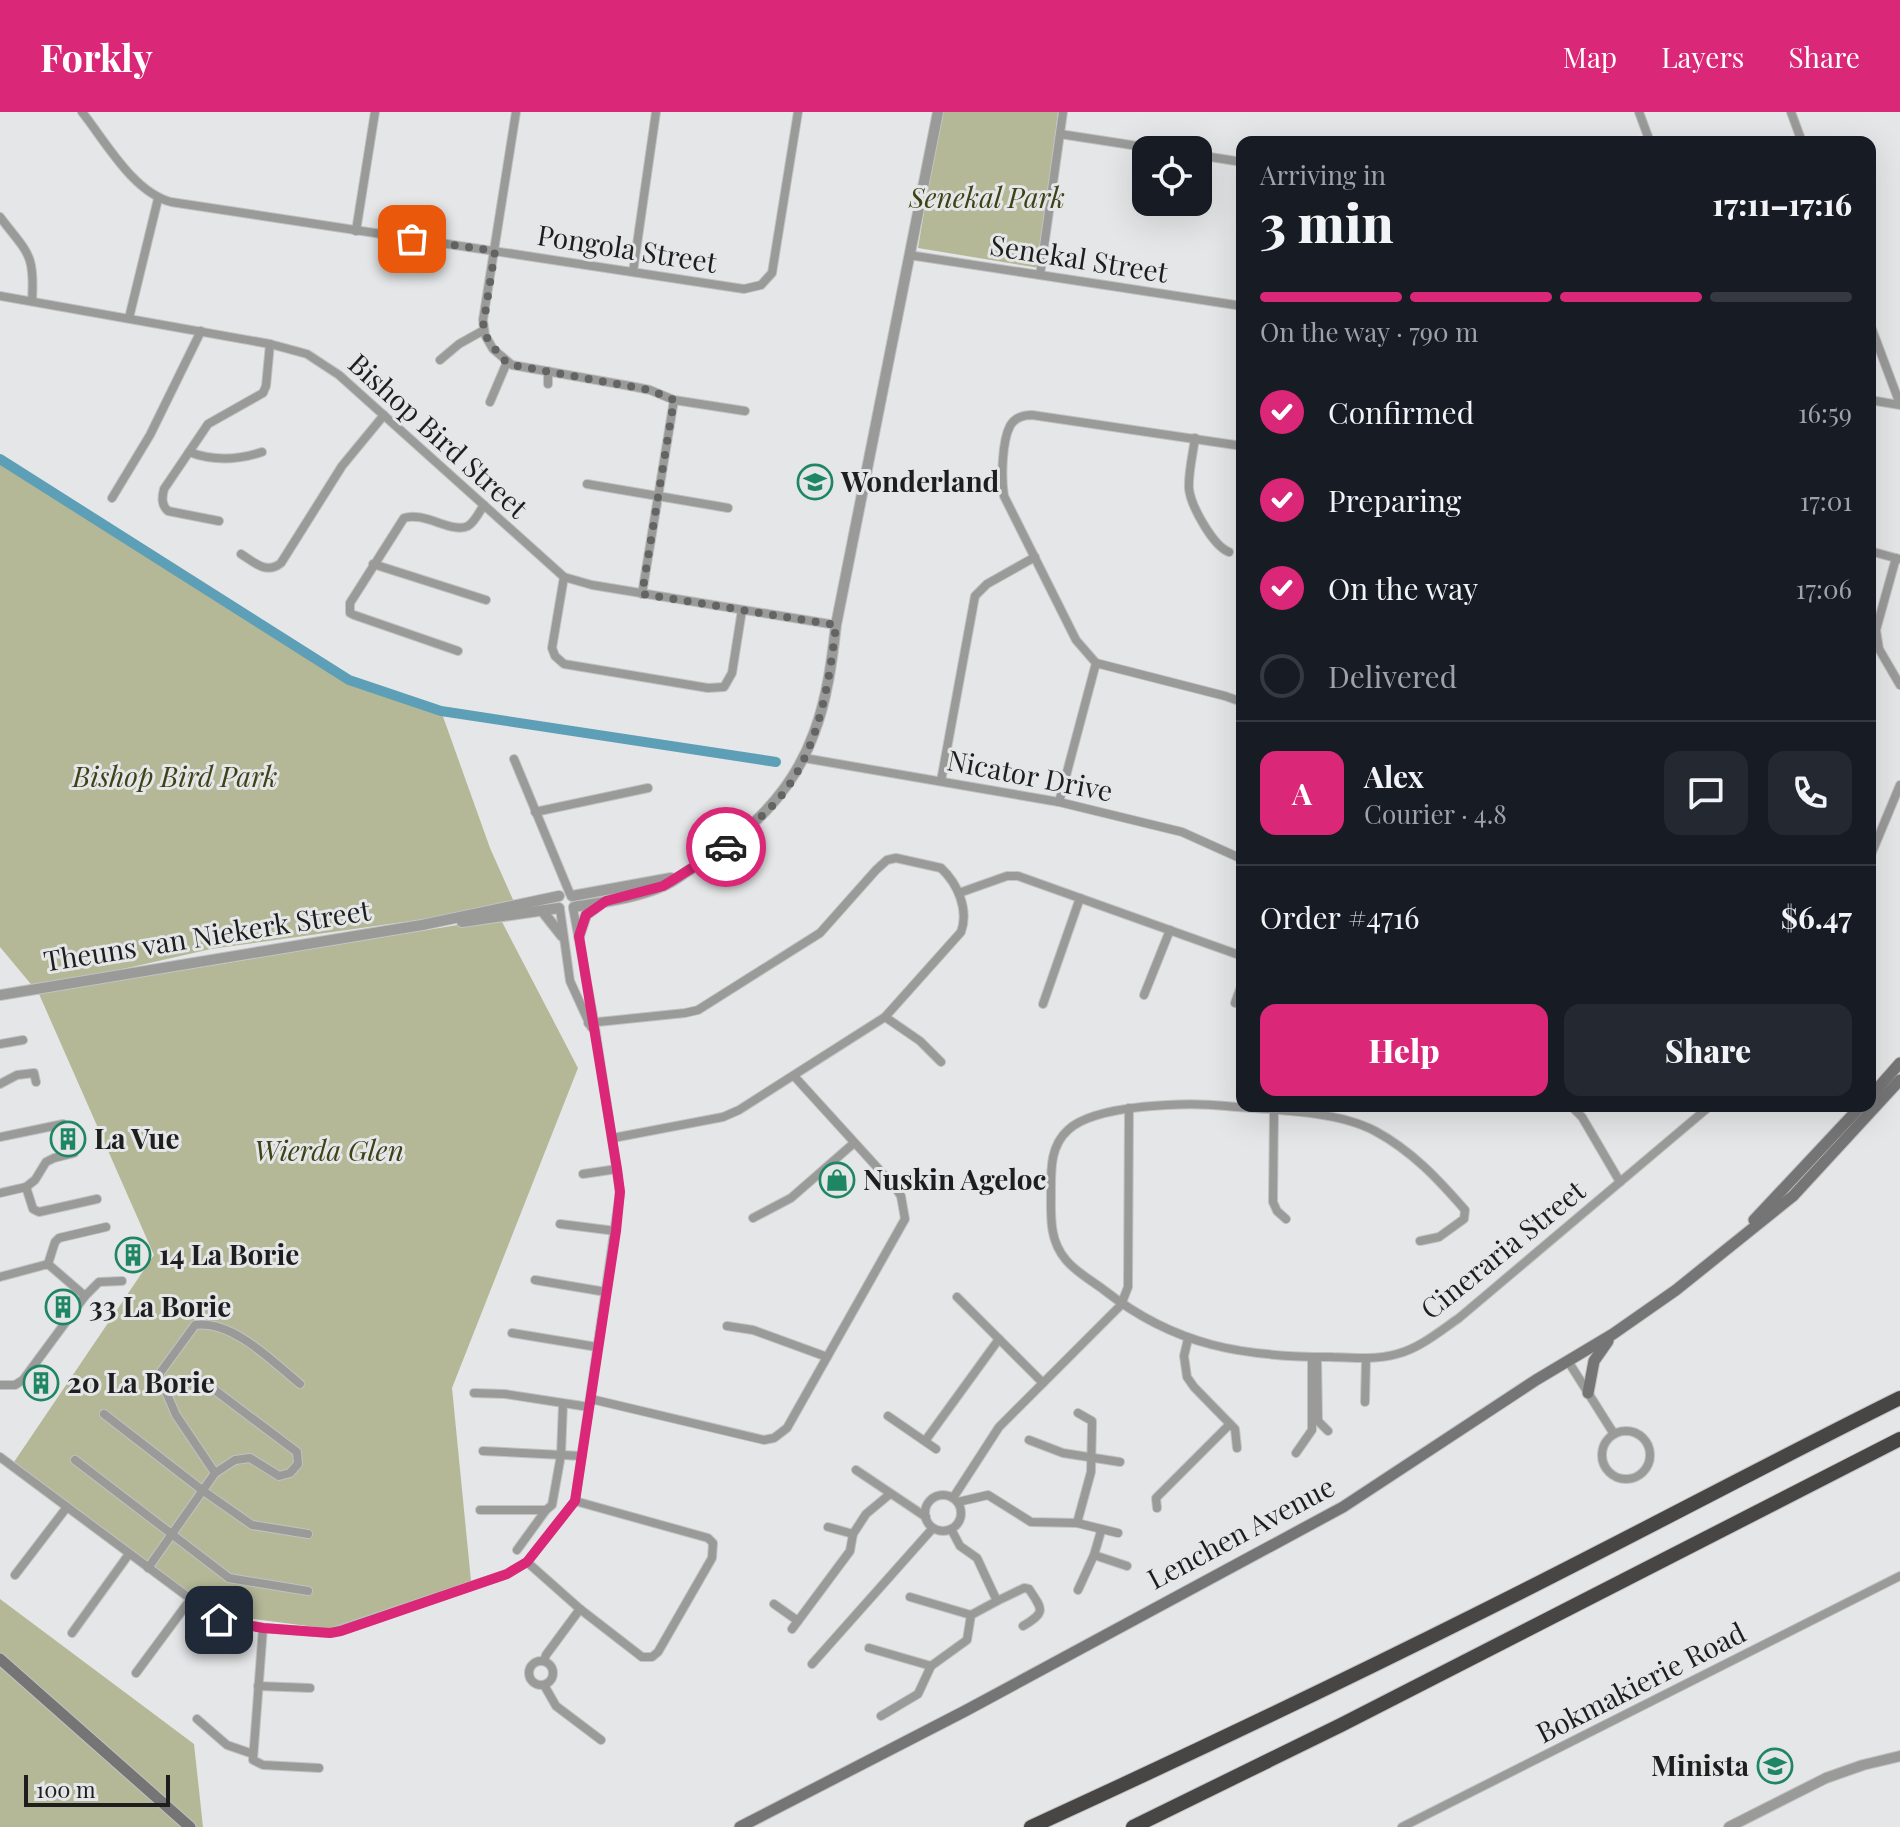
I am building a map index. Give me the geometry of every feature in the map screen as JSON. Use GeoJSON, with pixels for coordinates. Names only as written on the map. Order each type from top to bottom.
{"type":"FeatureCollection","features":[{"type":"Feature","properties":{"kind":"highway"},"geometry":{"type":"LineString","coordinates":[[1031,1827],[1194,1752],[1480,1613],[1900,1398]]}},
{"type":"Feature","properties":{"kind":"highway"},"geometry":{"type":"LineString","coordinates":[[1133,1827],[1341,1725],[1900,1439]]}},
{"type":"Feature","properties":{"kind":"main road"},"geometry":{"type":"LineString","coordinates":[[1876,1090],[1900,1063]]}},
{"type":"Feature","properties":{"kind":"main road","name":"Lenchen Avenue"},"geometry":{"type":"LineString","coordinates":[[1876,1106],[1900,1080]]}},
{"type":"Feature","properties":{"kind":"main road","name":"Lenchen Avenue"},"geometry":{"type":"LineString","coordinates":[[1738,1238],[1855,1112]]}},
{"type":"Feature","properties":{"kind":"main road","name":"Lenchen Avenue"},"geometry":{"type":"LineString","coordinates":[[740,1827],[965,1711],[1343,1507],[1613,1334],[1676,1290],[1793,1196],[1870,1112]]}},
{"type":"Feature","properties":{"kind":"main road"},"geometry":{"type":"LineString","coordinates":[[1588,1393],[1594,1361],[1613,1334]]}},
{"type":"Feature","properties":{"kind":"main road"},"geometry":{"type":"LineString","coordinates":[[0,1659],[190,1827]]}},
{"type":"Feature","properties":{"kind":"street"},"geometry":{"type":"LineString","coordinates":[[82,112],[143,189],[158,199],[129,318]]}},
{"type":"Feature","properties":{"kind":"street"},"geometry":{"type":"LineString","coordinates":[[356,231],[375,112]]}},
{"type":"Feature","properties":{"kind":"street"},"geometry":{"type":"LineString","coordinates":[[516,112],[484,330],[493,349],[507,362],[650,390],[674,400],[745,411]]}},
{"type":"Feature","properties":{"kind":"street"},"geometry":{"type":"LineString","coordinates":[[633,272],[656,112]]}},
{"type":"Feature","properties":{"kind":"street","name":"Pongola Street"},"geometry":{"type":"LineString","coordinates":[[158,199],[730,287],[755,287],[772,273],[798,112]]}},
{"type":"Feature","properties":{"kind":"street","name":"Theuns van Niekerk Street"},"geometry":{"type":"LineString","coordinates":[[422,925],[543,912],[566,902],[606,901],[652,890],[724,849],[782,795],[804,758],[822,706],[938,112]]}},
{"type":"Feature","properties":{"kind":"street"},"geometry":{"type":"LineString","coordinates":[[1040,275],[1063,112]]}},
{"type":"Feature","properties":{"kind":"street"},"geometry":{"type":"LineString","coordinates":[[1639,112],[1648,136]]}},
{"type":"Feature","properties":{"kind":"street"},"geometry":{"type":"LineString","coordinates":[[1791,112],[1800,136]]}},
{"type":"Feature","properties":{"kind":"street"},"geometry":{"type":"LineString","coordinates":[[1060,134],[1132,145]]}},
{"type":"Feature","properties":{"kind":"street"},"geometry":{"type":"LineString","coordinates":[[1212,157],[1236,161]]}},
{"type":"Feature","properties":{"kind":"street"},"geometry":{"type":"LineString","coordinates":[[0,217],[31,258],[34,272],[32,301]]}},
{"type":"Feature","properties":{"kind":"street","name":"Senekal Street"},"geometry":{"type":"LineString","coordinates":[[909,255],[1236,305]]}},
{"type":"Feature","properties":{"kind":"street","name":"Bishop Bird Street"},"geometry":{"type":"LineString","coordinates":[[0,296],[300,351],[323,363],[384,415],[564,577],[642,594],[836,625]]}},
{"type":"Feature","properties":{"kind":"street"},"geometry":{"type":"LineString","coordinates":[[440,360],[459,344],[484,330]]}},
{"type":"Feature","properties":{"kind":"street"},"geometry":{"type":"LineString","coordinates":[[112,498],[150,435],[201,331]]}},
{"type":"Feature","properties":{"kind":"street"},"geometry":{"type":"LineString","coordinates":[[1876,340],[1900,404],[1876,401]]}},
{"type":"Feature","properties":{"kind":"street"},"geometry":{"type":"LineString","coordinates":[[219,521],[173,513],[163,506],[164,489],[212,420],[263,393],[270,344]]}},
{"type":"Feature","properties":{"kind":"street"},"geometry":{"type":"LineString","coordinates":[[490,402],[507,362]]}},
{"type":"Feature","properties":{"kind":"street"},"geometry":{"type":"LineString","coordinates":[[548,371],[548,384]]}},
{"type":"Feature","properties":{"kind":"street"},"geometry":{"type":"LineString","coordinates":[[642,594],[674,400]]}},
{"type":"Feature","properties":{"kind":"street"},"geometry":{"type":"LineString","coordinates":[[241,554],[264,568],[275,568],[281,563],[342,466],[384,415]]}},
{"type":"Feature","properties":{"kind":"street"},"geometry":{"type":"LineString","coordinates":[[1236,445],[1032,415],[1016,419],[1009,427],[1001,483],[1004,496],[1076,640],[1096,663],[1236,700]]}},
{"type":"Feature","properties":{"kind":"street"},"geometry":{"type":"LineString","coordinates":[[1195,438],[1189,485],[1191,497],[1213,540],[1222,550],[1229,552]]}},
{"type":"Feature","properties":{"kind":"street"},"geometry":{"type":"LineString","coordinates":[[189,452],[240,459],[262,452]]}},
{"type":"Feature","properties":{"kind":"street"},"geometry":{"type":"LineString","coordinates":[[587,484],[728,508]]}},
{"type":"Feature","properties":{"kind":"street"},"geometry":{"type":"LineString","coordinates":[[458,651],[350,613],[353,597],[404,518],[416,515],[461,528],[471,524],[484,505]]}},
{"type":"Feature","properties":{"kind":"street"},"geometry":{"type":"LineString","coordinates":[[1876,553],[1898,559],[1876,622]]}},
{"type":"Feature","properties":{"kind":"street"},"geometry":{"type":"LineString","coordinates":[[941,781],[975,596],[987,584],[1035,557]]}},
{"type":"Feature","properties":{"kind":"street"},"geometry":{"type":"LineString","coordinates":[[373,564],[486,600]]}},
{"type":"Feature","properties":{"kind":"street"},"geometry":{"type":"LineString","coordinates":[[564,577],[552,648],[564,664],[708,688],[724,687],[732,673],[742,610]]}},
{"type":"Feature","properties":{"kind":"street"},"geometry":{"type":"LineString","coordinates":[[1876,640],[1900,685]]}},
{"type":"Feature","properties":{"kind":"street"},"geometry":{"type":"LineString","coordinates":[[1059,802],[1096,663]]}},
{"type":"Feature","properties":{"kind":"street","name":"Nicator Drive"},"geometry":{"type":"LineString","coordinates":[[804,758],[1059,802],[1182,832],[1236,856]]}},
{"type":"Feature","properties":{"kind":"street"},"geometry":{"type":"LineString","coordinates":[[0,1457],[219,1620],[263,1628],[330,1633],[341,1631],[507,1574],[527,1562],[575,1501],[620,1192],[580,940],[566,902],[560,872],[514,759]]}},
{"type":"Feature","properties":{"kind":"street"},"geometry":{"type":"LineString","coordinates":[[1876,842],[1900,785]]}},
{"type":"Feature","properties":{"kind":"street"},"geometry":{"type":"LineString","coordinates":[[535,812],[648,788]]}},
{"type":"Feature","properties":{"kind":"street"},"geometry":{"type":"LineString","coordinates":[[592,1025],[698,1010],[820,933],[887,860],[896,858],[941,868],[959,893],[963,916],[961,932],[885,1017],[794,1076],[723,1117],[613,1138]]}},
{"type":"Feature","properties":{"kind":"street"},"geometry":{"type":"LineString","coordinates":[[959,893],[1012,875],[1236,954]]}},
{"type":"Feature","properties":{"kind":"street","name":"Theuns van Niekerk Street"},"geometry":{"type":"LineString","coordinates":[[0,995],[566,902],[677,877]]}},
{"type":"Feature","properties":{"kind":"street"},"geometry":{"type":"LineString","coordinates":[[1043,1004],[1080,898]]}},
{"type":"Feature","properties":{"kind":"street"},"geometry":{"type":"LineString","coordinates":[[580,940],[586,915],[606,901]]}},
{"type":"Feature","properties":{"kind":"street"},"geometry":{"type":"LineString","coordinates":[[566,902],[563,941],[570,981],[592,1025]]}},
{"type":"Feature","properties":{"kind":"street"},"geometry":{"type":"LineString","coordinates":[[543,912],[563,941]]}},
{"type":"Feature","properties":{"kind":"street"},"geometry":{"type":"LineString","coordinates":[[1144,995],[1170,930]]}},
{"type":"Feature","properties":{"kind":"street"},"geometry":{"type":"LineString","coordinates":[[563,941],[580,940]]}},
{"type":"Feature","properties":{"kind":"street"},"geometry":{"type":"LineString","coordinates":[[885,1017],[920,1041],[941,1062]]}},
{"type":"Feature","properties":{"kind":"street"},"geometry":{"type":"LineString","coordinates":[[0,1044],[23,1040]]}},
{"type":"Feature","properties":{"kind":"street"},"geometry":{"type":"LineString","coordinates":[[0,1084],[17,1075],[34,1073],[36,1082]]}},
{"type":"Feature","properties":{"kind":"street"},"geometry":{"type":"LineString","coordinates":[[474,1393],[505,1394],[563,1404],[590,1403],[764,1440],[774,1438],[787,1428],[905,1219],[901,1196],[895,1187],[794,1076]]}},
{"type":"Feature","properties":{"kind":"street","name":"Cineraria Street"},"geometry":{"type":"LineString","coordinates":[[1236,1107],[1201,1104],[1129,1108],[1077,1123],[1066,1131],[1053,1153],[1053,1238],[1068,1263],[1121,1305],[1188,1339],[1249,1354],[1366,1358],[1399,1354],[1426,1341],[1459,1318],[1703,1112]]}},
{"type":"Feature","properties":{"kind":"street"},"geometry":{"type":"LineString","coordinates":[[956,1500],[999,1427],[1121,1305],[1128,1287],[1129,1108]]}},
{"type":"Feature","properties":{"kind":"street"},"geometry":{"type":"LineString","coordinates":[[1274,1112],[1273,1202],[1286,1219]]}},
{"type":"Feature","properties":{"kind":"street","name":"Cineraria Street"},"geometry":{"type":"LineString","coordinates":[[1288,1112],[1331,1118],[1372,1130],[1425,1165],[1466,1214],[1443,1235],[1420,1241]]}},
{"type":"Feature","properties":{"kind":"street"},"geometry":{"type":"LineString","coordinates":[[1577,1112],[1620,1182]]}},
{"type":"Feature","properties":{"kind":"street"},"geometry":{"type":"LineString","coordinates":[[0,1137],[63,1124]]}},
{"type":"Feature","properties":{"kind":"street"},"geometry":{"type":"LineString","coordinates":[[753,1218],[791,1198],[854,1143]]}},
{"type":"Feature","properties":{"kind":"street"},"geometry":{"type":"LineString","coordinates":[[0,1193],[26,1187],[35,1180],[46,1162],[74,1153]]}},
{"type":"Feature","properties":{"kind":"street"},"geometry":{"type":"LineString","coordinates":[[583,1174],[617,1169]]}},
{"type":"Feature","properties":{"kind":"street"},"geometry":{"type":"LineString","coordinates":[[26,1187],[33,1209],[39,1212],[97,1199]]}},
{"type":"Feature","properties":{"kind":"street"},"geometry":{"type":"LineString","coordinates":[[560,1224],[616,1231]]}},
{"type":"Feature","properties":{"kind":"street"},"geometry":{"type":"LineString","coordinates":[[48,1264],[59,1238],[106,1227]]}},
{"type":"Feature","properties":{"kind":"street"},"geometry":{"type":"LineString","coordinates":[[0,1277],[48,1264]]}},
{"type":"Feature","properties":{"kind":"street"},"geometry":{"type":"LineString","coordinates":[[48,1264],[85,1296]]}},
{"type":"Feature","properties":{"kind":"street"},"geometry":{"type":"LineString","coordinates":[[535,1280],[606,1292]]}},
{"type":"Feature","properties":{"kind":"street"},"geometry":{"type":"LineString","coordinates":[[0,1385],[15,1385],[23,1380],[94,1285],[102,1281],[122,1281]]}},
{"type":"Feature","properties":{"kind":"street"},"geometry":{"type":"LineString","coordinates":[[1107,1293],[1128,1287]]}},
{"type":"Feature","properties":{"kind":"street"},"geometry":{"type":"LineString","coordinates":[[957,1297],[1043,1383]]}},
{"type":"Feature","properties":{"kind":"street"},"geometry":{"type":"LineString","coordinates":[[215,1473],[176,1415],[160,1378],[160,1373],[195,1325],[236,1334],[300,1384]]}},
{"type":"Feature","properties":{"kind":"street"},"geometry":{"type":"LineString","coordinates":[[727,1326],[753,1330],[827,1357]]}},
{"type":"Feature","properties":{"kind":"street"},"geometry":{"type":"LineString","coordinates":[[512,1333],[597,1347]]}},
{"type":"Feature","properties":{"kind":"street"},"geometry":{"type":"LineString","coordinates":[[925,1441],[999,1339]]}},
{"type":"Feature","properties":{"kind":"street"},"geometry":{"type":"LineString","coordinates":[[1188,1339],[1184,1356],[1187,1377],[1236,1432],[1237,1448]]}},
{"type":"Feature","properties":{"kind":"street"},"geometry":{"type":"LineString","coordinates":[[1314,1357],[1318,1421],[1328,1431]]}},
{"type":"Feature","properties":{"kind":"street"},"geometry":{"type":"LineString","coordinates":[[1296,1453],[1312,1430],[1314,1357]]}},
{"type":"Feature","properties":{"kind":"street"},"geometry":{"type":"LineString","coordinates":[[1365,1402],[1366,1358]]}},
{"type":"Feature","properties":{"kind":"street"},"geometry":{"type":"LineString","coordinates":[[1568,1361],[1614,1434]]}},
{"type":"Feature","properties":{"kind":"street"},"geometry":{"type":"LineString","coordinates":[[148,1568],[215,1473],[235,1460],[250,1458],[283,1476],[296,1468],[299,1455],[208,1385]]}},
{"type":"Feature","properties":{"kind":"street"},"geometry":{"type":"LineString","coordinates":[[517,1550],[552,1505],[561,1455],[563,1404]]}},
{"type":"Feature","properties":{"kind":"street"},"geometry":{"type":"LineString","coordinates":[[1077,1523],[1091,1472],[1092,1423],[1078,1413]]}},
{"type":"Feature","properties":{"kind":"street"},"geometry":{"type":"LineString","coordinates":[[104,1414],[252,1525],[308,1534]]}},
{"type":"Feature","properties":{"kind":"street"},"geometry":{"type":"LineString","coordinates":[[888,1416],[936,1449]]}},
{"type":"Feature","properties":{"kind":"street"},"geometry":{"type":"LineString","coordinates":[[1157,1508],[1156,1498],[1230,1424]]}},
{"type":"Feature","properties":{"kind":"street"},"geometry":{"type":"LineString","coordinates":[[1631,1431],[1646,1442],[1650,1459],[1640,1474],[1622,1478],[1606,1468],[1603,1450],[1614,1434],[1631,1431]]}},
{"type":"Feature","properties":{"kind":"street"},"geometry":{"type":"LineString","coordinates":[[1029,1440],[1063,1453],[1120,1462]]}},
{"type":"Feature","properties":{"kind":"street"},"geometry":{"type":"LineString","coordinates":[[483,1451],[582,1456]]}},
{"type":"Feature","properties":{"kind":"street"},"geometry":{"type":"LineString","coordinates":[[75,1460],[232,1579],[308,1591]]}},
{"type":"Feature","properties":{"kind":"street"},"geometry":{"type":"LineString","coordinates":[[856,1470],[926,1517],[939,1531],[951,1529],[960,1521],[961,1508],[956,1500]]}},
{"type":"Feature","properties":{"kind":"street"},"geometry":{"type":"LineString","coordinates":[[792,1629],[850,1551],[853,1534],[866,1514],[890,1494]]}},
{"type":"Feature","properties":{"kind":"street"},"geometry":{"type":"LineString","coordinates":[[926,1517],[927,1505],[936,1497],[942,1495],[956,1500],[988,1495],[1031,1522],[1077,1523],[1118,1533]]}},
{"type":"Feature","properties":{"kind":"street"},"geometry":{"type":"LineString","coordinates":[[527,1562],[580,1609],[642,1657],[652,1657],[658,1652],[712,1558],[714,1548],[708,1538],[575,1501]]}},
{"type":"Feature","properties":{"kind":"street"},"geometry":{"type":"LineString","coordinates":[[15,1575],[67,1507]]}},
{"type":"Feature","properties":{"kind":"street"},"geometry":{"type":"LineString","coordinates":[[480,1510],[546,1510]]}},
{"type":"Feature","properties":{"kind":"street"},"geometry":{"type":"LineString","coordinates":[[828,1527],[853,1534]]}},
{"type":"Feature","properties":{"kind":"street"},"geometry":{"type":"LineString","coordinates":[[812,1664],[933,1528]]}},
{"type":"Feature","properties":{"kind":"street"},"geometry":{"type":"LineString","coordinates":[[951,1529],[960,1546],[977,1558],[997,1601]]}},
{"type":"Feature","properties":{"kind":"street"},"geometry":{"type":"LineString","coordinates":[[1078,1590],[1101,1531]]}},
{"type":"Feature","properties":{"kind":"street"},"geometry":{"type":"LineString","coordinates":[[72,1633],[129,1554]]}},
{"type":"Feature","properties":{"kind":"street"},"geometry":{"type":"LineString","coordinates":[[1094,1555],[1127,1566]]}},
{"type":"Feature","properties":{"kind":"street","name":"Bokmakierie Road"},"geometry":{"type":"LineString","coordinates":[[1402,1827],[1900,1576]]}},
{"type":"Feature","properties":{"kind":"street"},"geometry":{"type":"LineString","coordinates":[[910,1597],[971,1615],[1024,1588],[1029,1589],[1041,1612],[1039,1617],[1023,1626]]}},
{"type":"Feature","properties":{"kind":"street"},"geometry":{"type":"LineString","coordinates":[[136,1673],[190,1600]]}},
{"type":"Feature","properties":{"kind":"street"},"geometry":{"type":"LineString","coordinates":[[774,1604],[798,1621]]}},
{"type":"Feature","properties":{"kind":"street"},"geometry":{"type":"LineString","coordinates":[[544,1661],[580,1609]]}},
{"type":"Feature","properties":{"kind":"street"},"geometry":{"type":"LineString","coordinates":[[881,1716],[921,1692],[931,1666],[967,1640],[971,1615]]}},
{"type":"Feature","properties":{"kind":"street"},"geometry":{"type":"LineString","coordinates":[[263,1628],[253,1760],[260,1764],[319,1768]]}},
{"type":"Feature","properties":{"kind":"street"},"geometry":{"type":"LineString","coordinates":[[869,1648],[931,1666]]}},
{"type":"Feature","properties":{"kind":"street"},"geometry":{"type":"LineString","coordinates":[[544,1685],[551,1681],[554,1673],[544,1661],[535,1662],[529,1673],[532,1681],[544,1685],[556,1706],[601,1740]]}},
{"type":"Feature","properties":{"kind":"street"},"geometry":{"type":"LineString","coordinates":[[258,1686],[310,1688]]}},
{"type":"Feature","properties":{"kind":"street"},"geometry":{"type":"LineString","coordinates":[[197,1719],[227,1745],[253,1754]]}},
{"type":"Feature","properties":{"kind":"street"},"geometry":{"type":"LineString","coordinates":[[1729,1827],[1826,1778],[1897,1757]]}},
{"type":"Feature","properties":{"kind":"green space","name":"Senekal Park"},"geometry":{"type":"Polygon","coordinates":[[[941,112],[1058,112],[1039,268],[918,248],[941,112]]]}},
{"type":"Feature","properties":{"kind":"green space","name":"Bishop Bird Park"},"geometry":{"type":"Polygon","coordinates":[[[0,459],[349,680],[441,711],[490,848],[514,902],[461,914],[211,949],[35,989],[0,947],[0,459]]]}},
{"type":"Feature","properties":{"kind":"green space","name":"Wierda Glen"},"geometry":{"type":"Polygon","coordinates":[[[500,918],[578,1068],[452,1388],[471,1581],[331,1629],[216,1614],[14,1462],[154,1255],[39,994],[500,918]]]}},
{"type":"Feature","properties":{"kind":"green space"},"geometry":{"type":"Polygon","coordinates":[[[0,1599],[194,1744],[203,1827],[0,1827],[0,1599]]]}},
{"type":"Feature","properties":{"kind":"waterway"},"geometry":{"type":"LineString","coordinates":[[0,459],[349,680],[441,711],[776,762]]}},
{"type":"Feature","properties":{"kind":"way so far"},"geometry":{"type":"LineString","coordinates":[[412,239],[495,251],[483,327],[493,349],[502,359],[512,365],[650,390],[674,400],[642,594],[836,625],[822,706],[804,758],[782,795],[726,847]]}},
{"type":"Feature","properties":{"kind":"place","name":"Wonderland"},"geometry":{"type":"Point","coordinates":[815,482]}},
{"type":"Feature","properties":{"kind":"place","name":"La Vue"},"geometry":{"type":"Point","coordinates":[68,1139]}},
{"type":"Feature","properties":{"kind":"place","name":"Nuskin Ageloc"},"geometry":{"type":"Point","coordinates":[837,1180]}},
{"type":"Feature","properties":{"kind":"place","name":"14 La Borie"},"geometry":{"type":"Point","coordinates":[133,1255]}},
{"type":"Feature","properties":{"kind":"place","name":"33 La Borie"},"geometry":{"type":"Point","coordinates":[63,1307]}},
{"type":"Feature","properties":{"kind":"place","name":"20 La Borie"},"geometry":{"type":"Point","coordinates":[41,1383]}},
{"type":"Feature","properties":{"kind":"place","name":"Minista"},"geometry":{"type":"Point","coordinates":[1775,1766]}},
{"type":"Feature","properties":{"kind":"route"},"geometry":{"type":"LineString","coordinates":[[219,1620],[263,1628],[330,1633],[341,1631],[507,1574],[527,1562],[575,1501],[620,1192],[579,936],[586,915],[606,901],[663,886],[726,847]]}}]}
